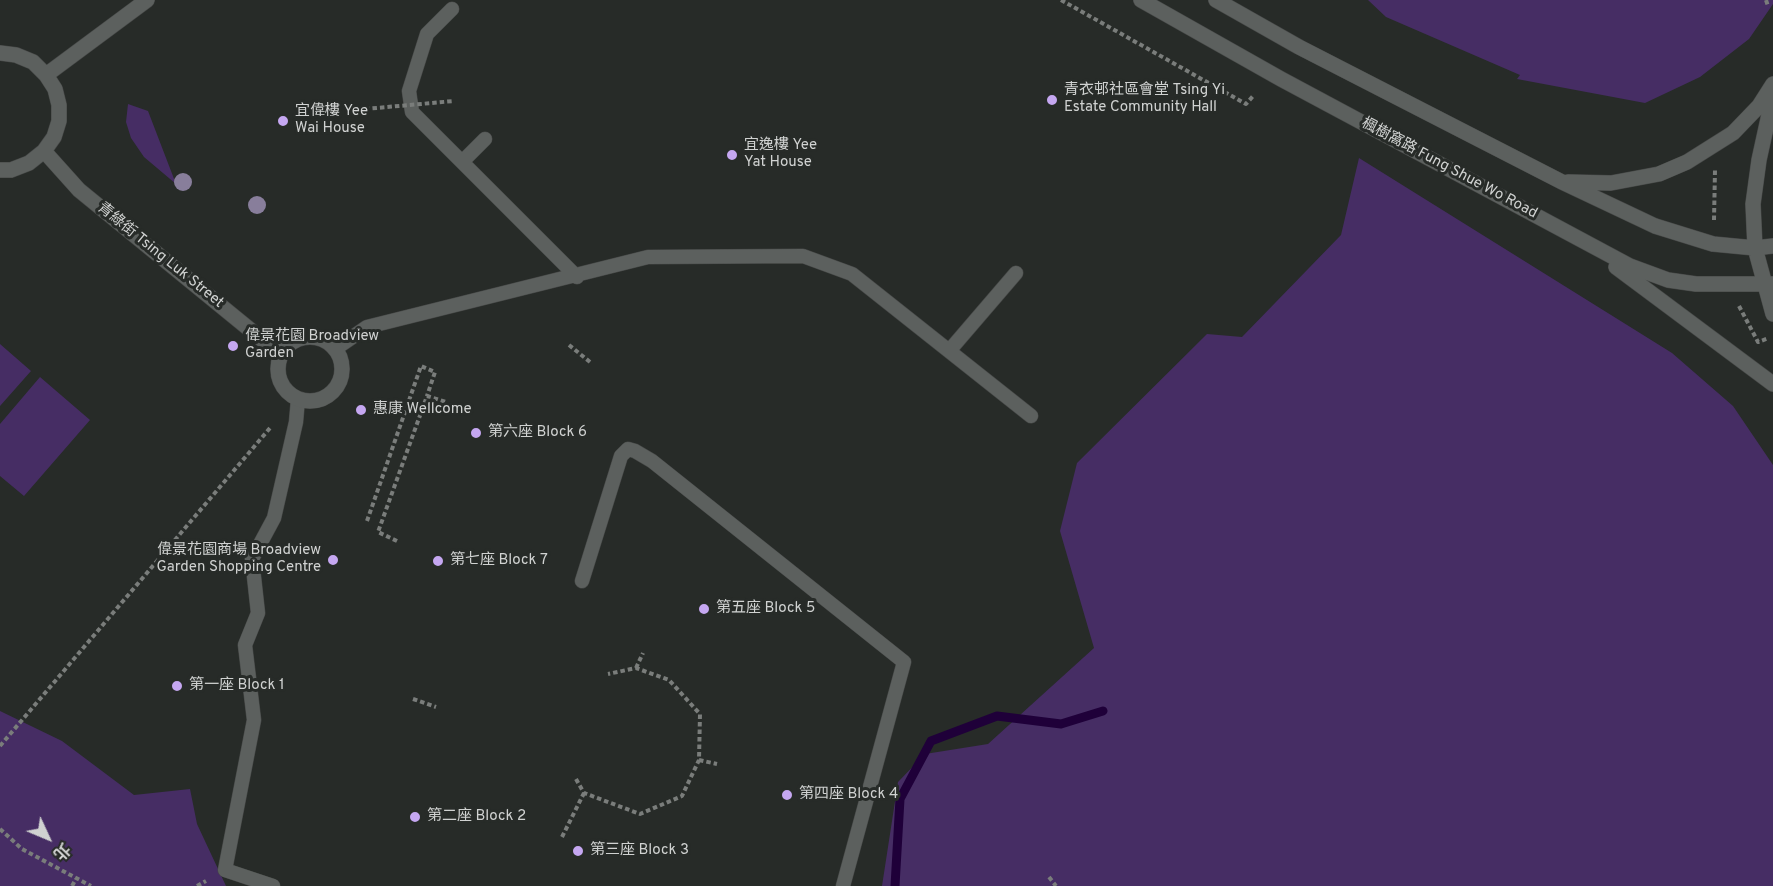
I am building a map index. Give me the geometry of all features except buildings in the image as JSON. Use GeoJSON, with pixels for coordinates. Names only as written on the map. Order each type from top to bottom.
{"type":"FeatureCollection","features":[{"type":"Feature","properties":{"kind":"main road"},"geometry":{"type":"LineString","coordinates":[[46,75],[147,0]]}},
{"type":"Feature","properties":{"kind":"main road","name":"楓樹窩路 Fung Shue Wo Road"},"geometry":{"type":"LineString","coordinates":[[1142,0],[1281,79],[1630,266],[1668,280],[1696,284],[1768,285]]}},
{"type":"Feature","properties":{"kind":"main road"},"geometry":{"type":"LineString","coordinates":[[1216,0],[1299,47],[1562,182],[1688,238],[1713,244],[1755,248],[1773,246]]}},
{"type":"Feature","properties":{"kind":"main road"},"geometry":{"type":"LineString","coordinates":[[0,53],[16,55],[33,62],[46,75],[57,97],[59,121],[54,137],[44,151],[29,163],[11,170],[0,170]]}},
{"type":"Feature","properties":{"kind":"main road"},"geometry":{"type":"LineString","coordinates":[[1562,182],[1611,183],[1659,174],[1687,162],[1733,133],[1759,106],[1773,84]]}},
{"type":"Feature","properties":{"kind":"main road"},"geometry":{"type":"LineString","coordinates":[[1773,96],[1759,160],[1753,204],[1755,248],[1768,285],[1773,314]]}},
{"type":"Feature","properties":{"kind":"main road","name":"青綠街 Tsing Luk Street"},"geometry":{"type":"LineString","coordinates":[[44,151],[79,190],[281,355]]}},
{"type":"Feature","properties":{"kind":"main road"},"geometry":{"type":"LineString","coordinates":[[1575,237],[1773,384]]}},
{"type":"Feature","properties":{"kind":"main road"},"geometry":{"type":"LineString","coordinates":[[306,337],[327,341],[335,348],[342,368],[336,388],[319,400],[298,399],[282,386],[278,376],[281,355],[287,347],[306,337]]}},
{"type":"Feature","properties":{"kind":"lane"},"geometry":{"type":"LineString","coordinates":[[452,9],[427,34],[410,91],[412,112],[577,277]]}},
{"type":"Feature","properties":{"kind":"lane"},"geometry":{"type":"LineString","coordinates":[[463,161],[485,139]]}},
{"type":"Feature","properties":{"kind":"lane"},"geometry":{"type":"LineString","coordinates":[[335,348],[368,327],[577,277],[648,257],[803,256],[852,274],[1031,416]]}},
{"type":"Feature","properties":{"kind":"lane"},"geometry":{"type":"LineString","coordinates":[[949,351],[1016,273]]}},
{"type":"Feature","properties":{"kind":"lane"},"geometry":{"type":"LineString","coordinates":[[273,886],[225,870],[254,720],[245,645],[258,613],[252,559],[274,518],[294,433],[298,399]]}},
{"type":"Feature","properties":{"kind":"lane"},"geometry":{"type":"LineString","coordinates":[[582,581],[621,456],[628,449],[652,461],[904,662],[843,886]]}},
{"type":"Feature","properties":{"kind":"path"},"geometry":{"type":"LineString","coordinates":[[1061,0],[1246,104],[1254,94]]}},
{"type":"Feature","properties":{"kind":"path"},"geometry":{"type":"LineString","coordinates":[[1766,0],[1768,6]]}},
{"type":"Feature","properties":{"kind":"path"},"geometry":{"type":"LineString","coordinates":[[365,109],[454,101]]}},
{"type":"Feature","properties":{"kind":"path"},"geometry":{"type":"LineString","coordinates":[[1758,342],[1773,337]]}},
{"type":"Feature","properties":{"kind":"path"},"geometry":{"type":"LineString","coordinates":[[569,345],[590,362]]}},
{"type":"Feature","properties":{"kind":"path"},"geometry":{"type":"LineString","coordinates":[[367,521],[421,366],[435,372],[378,532],[397,541]]}},
{"type":"Feature","properties":{"kind":"path"},"geometry":{"type":"LineString","coordinates":[[427,396],[446,402]]}},
{"type":"Feature","properties":{"kind":"path"},"geometry":{"type":"LineString","coordinates":[[0,746],[270,428]]}},
{"type":"Feature","properties":{"kind":"path"},"geometry":{"type":"LineString","coordinates":[[636,668],[643,653]]}},
{"type":"Feature","properties":{"kind":"path"},"geometry":{"type":"LineString","coordinates":[[576,778],[584,793],[640,814],[682,796],[699,760],[700,714],[669,680],[636,668],[608,675]]}},
{"type":"Feature","properties":{"kind":"path"},"geometry":{"type":"LineString","coordinates":[[413,699],[435,707]]}},
{"type":"Feature","properties":{"kind":"path"},"geometry":{"type":"LineString","coordinates":[[699,760],[717,764]]}},
{"type":"Feature","properties":{"kind":"path"},"geometry":{"type":"LineString","coordinates":[[562,837],[584,793]]}},
{"type":"Feature","properties":{"kind":"path"},"geometry":{"type":"LineString","coordinates":[[0,829],[22,849],[91,886]]}},
{"type":"Feature","properties":{"kind":"path"},"geometry":{"type":"LineString","coordinates":[[1049,877],[1056,886]]}},
{"type":"Feature","properties":{"kind":"path"},"geometry":{"type":"LineString","coordinates":[[72,886],[76,879]]}},
{"type":"Feature","properties":{"kind":"shaded area"},"geometry":{"type":"Polygon","coordinates":[[[1368,0],[1773,0],[1773,4],[1749,39],[1700,77],[1645,103],[1517,79],[1520,75],[1386,17],[1368,0]]]}},
{"type":"Feature","properties":{"kind":"shaded area"},"geometry":{"type":"Polygon","coordinates":[[[128,104],[148,111],[176,184],[144,157],[131,138],[126,122],[128,104]]]}},
{"type":"Feature","properties":{"kind":"shaded area"},"geometry":{"type":"Polygon","coordinates":[[[1359,158],[1672,353],[1733,406],[1773,465],[1773,886],[882,886],[898,782],[925,754],[988,744],[1094,648],[1060,531],[1077,463],[1207,334],[1242,337],[1341,235],[1359,158]]]}},
{"type":"Feature","properties":{"kind":"shaded area"},"geometry":{"type":"Polygon","coordinates":[[[0,344],[31,371],[0,406],[0,344]]]}},
{"type":"Feature","properties":{"kind":"shaded area"},"geometry":{"type":"Polygon","coordinates":[[[40,377],[90,420],[24,496],[0,476],[0,424],[40,377]]]}},
{"type":"Feature","properties":{"kind":"shaded area"},"geometry":{"type":"Polygon","coordinates":[[[0,711],[62,741],[134,795],[190,789],[197,824],[226,886],[0,886],[0,711]]]}},
{"type":"Feature","properties":{"kind":"waterway"},"geometry":{"type":"LineString","coordinates":[[895,886],[900,799],[931,741],[997,716],[1061,724],[1103,711]]}},
{"type":"Feature","properties":{"kind":"place","name":"青衣邨社區會堂 Tsing Yi Estate Community Hall"},"geometry":{"type":"Point","coordinates":[1052,100]}},
{"type":"Feature","properties":{"kind":"place","name":"宜偉樓 Yee Wai House"},"geometry":{"type":"Point","coordinates":[283,121]}},
{"type":"Feature","properties":{"kind":"place","name":"宜逸樓 Yee Yat House"},"geometry":{"type":"Point","coordinates":[732,155]}},
{"type":"Feature","properties":{"kind":"place","name":"偉景花園 Broadview Garden"},"geometry":{"type":"Point","coordinates":[233,346]}},
{"type":"Feature","properties":{"kind":"place","name":"惠康 Wellcome"},"geometry":{"type":"Point","coordinates":[361,410]}},
{"type":"Feature","properties":{"kind":"place","name":"第六座 Block 6"},"geometry":{"type":"Point","coordinates":[476,433]}},
{"type":"Feature","properties":{"kind":"place","name":"偉景花園商場 Broadview Garden Shopping Centre"},"geometry":{"type":"Point","coordinates":[333,560]}},
{"type":"Feature","properties":{"kind":"place","name":"第七座 Block 7"},"geometry":{"type":"Point","coordinates":[438,561]}},
{"type":"Feature","properties":{"kind":"place","name":"第五座 Block 5"},"geometry":{"type":"Point","coordinates":[704,609]}},
{"type":"Feature","properties":{"kind":"place","name":"第一座 Block 1"},"geometry":{"type":"Point","coordinates":[177,686]}},
{"type":"Feature","properties":{"kind":"place","name":"第四座 Block 4"},"geometry":{"type":"Point","coordinates":[787,795]}},
{"type":"Feature","properties":{"kind":"place","name":"第二座 Block 2"},"geometry":{"type":"Point","coordinates":[415,817]}},
{"type":"Feature","properties":{"kind":"place","name":"第三座 Block 3"},"geometry":{"type":"Point","coordinates":[578,851]}}]}
